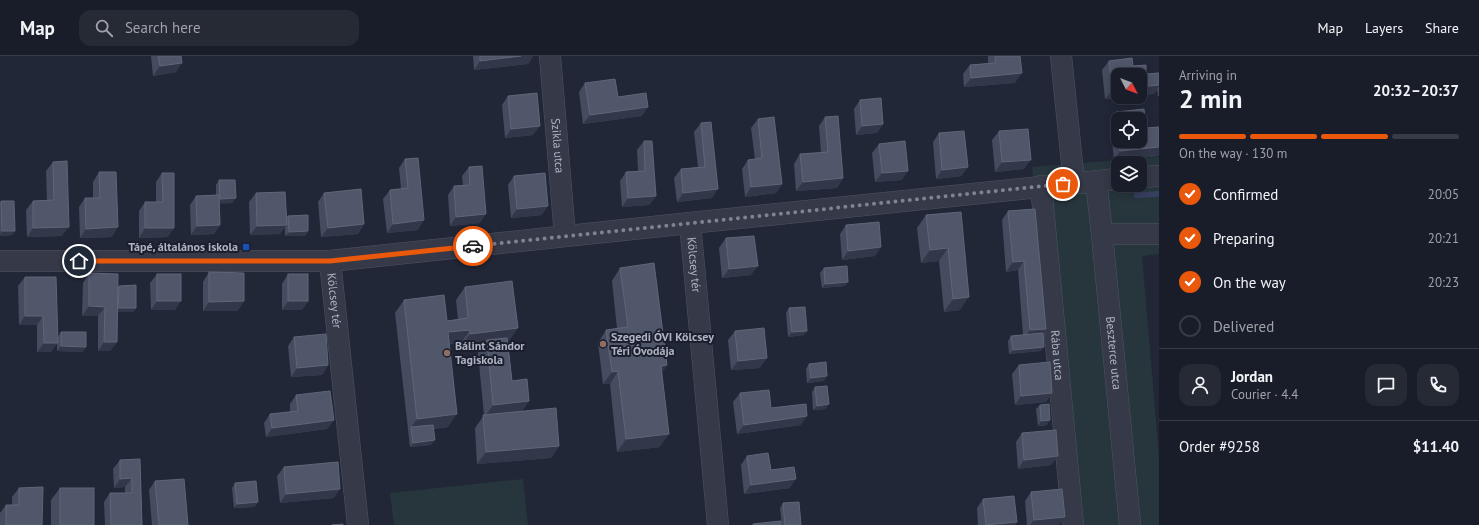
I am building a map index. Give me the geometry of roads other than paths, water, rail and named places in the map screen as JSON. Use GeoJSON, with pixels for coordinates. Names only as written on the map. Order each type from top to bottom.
{"type":"FeatureCollection","features":[{"type":"Feature","properties":{"kind":"street","name":"Szikla utca"},"geometry":{"type":"LineString","coordinates":[[550,56],[565,236]]}},
{"type":"Feature","properties":{"kind":"street"},"geometry":{"type":"LineString","coordinates":[[1061,56],[1074,183]]}},
{"type":"Feature","properties":{"kind":"street"},"geometry":{"type":"LineString","coordinates":[[1147,177],[1159,176]]}},
{"type":"Feature","properties":{"kind":"street"},"geometry":{"type":"LineString","coordinates":[[690,223],[1111,180]]}},
{"type":"Feature","properties":{"kind":"street","name":"Beszterce utca"},"geometry":{"type":"LineString","coordinates":[[1096,181],[1130,525]]}},
{"type":"Feature","properties":{"kind":"street","name":"Rába utca"},"geometry":{"type":"LineString","coordinates":[[1041,186],[1073,525]]}},
{"type":"Feature","properties":{"kind":"street","name":"Kölcsey tér"},"geometry":{"type":"LineString","coordinates":[[358,525],[330,261],[690,223],[718,525]]}},
{"type":"Feature","properties":{"kind":"street"},"geometry":{"type":"LineString","coordinates":[[1102,234],[1159,234]]}},
{"type":"Feature","properties":{"kind":"street"},"geometry":{"type":"LineString","coordinates":[[0,261],[330,261]]}},
{"type":"Feature","properties":{"kind":"waterway"},"geometry":{"type":"LineString","coordinates":[[1137,195],[1159,194]]}},
{"type":"Feature","properties":{"kind":"place","name":"Tápé, általános iskola"},"geometry":{"type":"Point","coordinates":[246,247]}},
{"type":"Feature","properties":{"kind":"place","name":"Szegedi ÓVI Kölcsey Téri Óvodája"},"geometry":{"type":"Point","coordinates":[603,344]}},
{"type":"Feature","properties":{"kind":"place","name":"Bálint Sándor Tagiskola"},"geometry":{"type":"Point","coordinates":[447,353]}}]}
